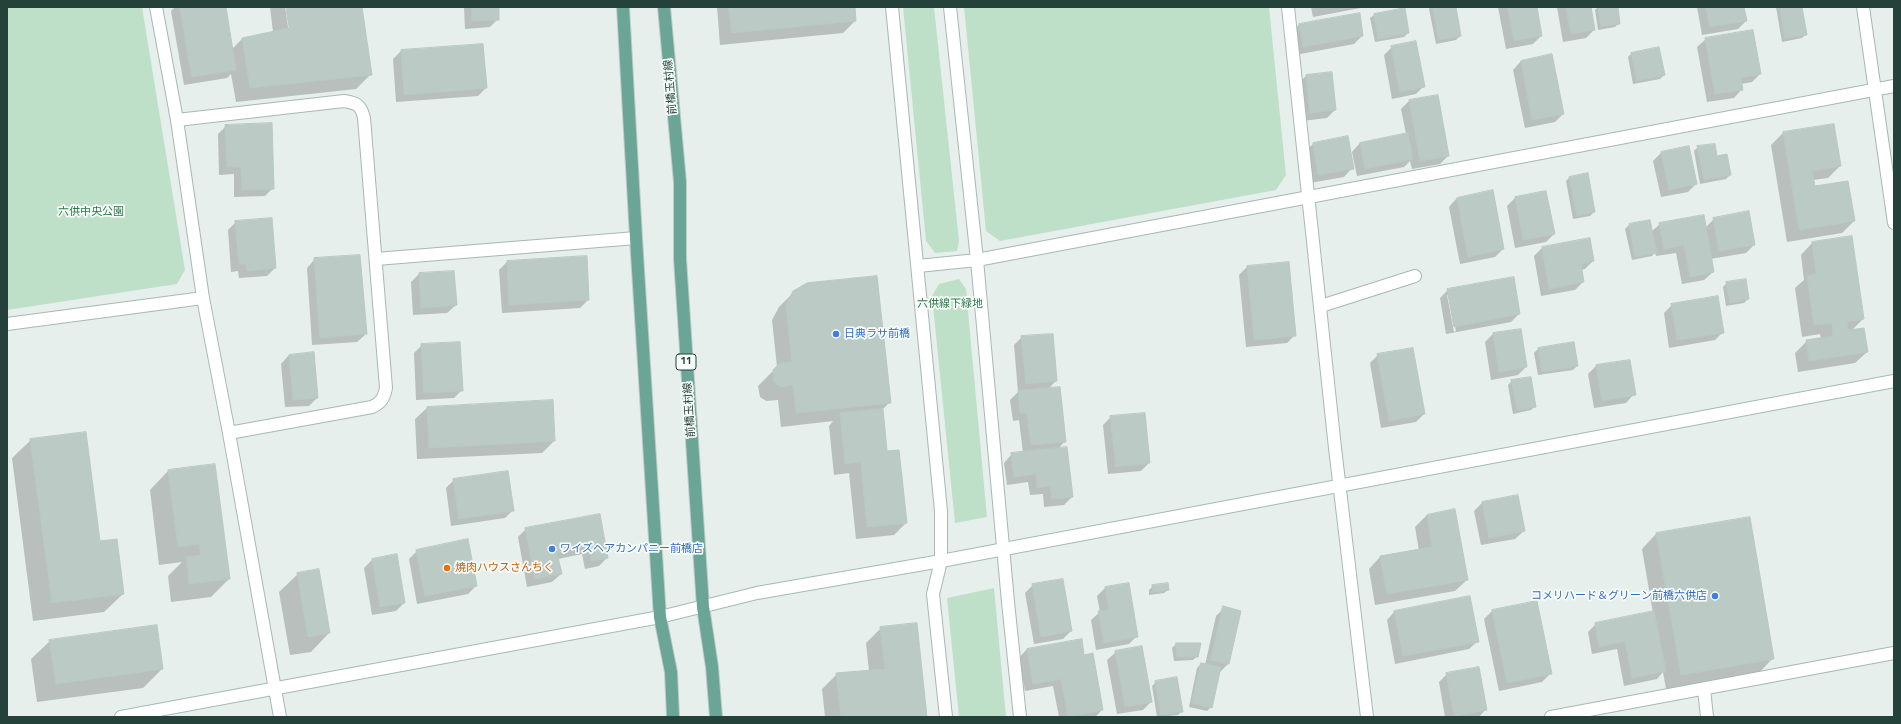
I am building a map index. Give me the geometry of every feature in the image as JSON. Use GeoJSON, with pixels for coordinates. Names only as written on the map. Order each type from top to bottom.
{"type":"FeatureCollection","features":[{"type":"Feature","properties":{"kind":"main road"},"geometry":{"type":"LineString","coordinates":[[623,7],[660,617],[671,672],[673,717]]}},
{"type":"Feature","properties":{"kind":"main road","name":"前橋玉村線"},"geometry":{"type":"LineString","coordinates":[[664,7],[680,182],[680,259],[703,606],[712,667],[716,717]]}},
{"type":"Feature","properties":{"kind":"street"},"geometry":{"type":"LineString","coordinates":[[156,7],[177,120],[203,298],[276,688],[280,717]]}},
{"type":"Feature","properties":{"kind":"street"},"geometry":{"type":"LineString","coordinates":[[892,7],[941,511],[941,561],[933,594],[946,717]]}},
{"type":"Feature","properties":{"kind":"street"},"geometry":{"type":"LineString","coordinates":[[950,7],[977,260],[1020,717]]}},
{"type":"Feature","properties":{"kind":"street"},"geometry":{"type":"LineString","coordinates":[[1288,7],[1367,717]]}},
{"type":"Feature","properties":{"kind":"street"},"geometry":{"type":"LineString","coordinates":[[1863,7],[1894,223]]}},
{"type":"Feature","properties":{"kind":"street"},"geometry":{"type":"LineString","coordinates":[[918,266],[977,260],[1894,86]]}},
{"type":"Feature","properties":{"kind":"street"},"geometry":{"type":"LineString","coordinates":[[177,120],[344,101],[355,102],[361,108],[364,118],[386,388],[384,396],[380,404],[364,408],[229,433]]}},
{"type":"Feature","properties":{"kind":"street"},"geometry":{"type":"LineString","coordinates":[[376,259],[636,238]]}},
{"type":"Feature","properties":{"kind":"street"},"geometry":{"type":"LineString","coordinates":[[1321,306],[1415,276]]}},
{"type":"Feature","properties":{"kind":"street"},"geometry":{"type":"LineString","coordinates":[[7,324],[203,298]]}},
{"type":"Feature","properties":{"kind":"street"},"geometry":{"type":"LineString","coordinates":[[121,717],[660,617],[756,593],[941,561],[1894,381]]}},
{"type":"Feature","properties":{"kind":"street"},"geometry":{"type":"LineString","coordinates":[[1551,717],[1894,653]]}},
{"type":"Feature","properties":{"kind":"street"},"geometry":{"type":"LineString","coordinates":[[1704,689],[1707,717]]}},
{"type":"Feature","properties":{"kind":"green space","name":"六供中央公園"},"geometry":{"type":"Polygon","coordinates":[[[7,7],[142,7],[185,270],[177,284],[7,310],[7,7]]]}},
{"type":"Feature","properties":{"kind":"green space"},"geometry":{"type":"Polygon","coordinates":[[[903,7],[934,7],[959,241],[957,251],[935,253],[926,241],[903,7]]]}},
{"type":"Feature","properties":{"kind":"green space"},"geometry":{"type":"Polygon","coordinates":[[[964,7],[1269,7],[1286,175],[1276,190],[1000,241],[986,231],[964,7]]]}},
{"type":"Feature","properties":{"kind":"green space","name":"六供線下緑地"},"geometry":{"type":"Polygon","coordinates":[[[959,279],[966,289],[987,517],[955,523],[932,296],[939,284],[959,279]]]}},
{"type":"Feature","properties":{"kind":"green space"},"geometry":{"type":"Polygon","coordinates":[[[994,588],[1006,717],[959,717],[947,598],[994,588]]]}},
{"type":"Feature","properties":{"kind":"building"},"geometry":{"type":"Polygon","coordinates":[[[180,7],[226,7],[236,70],[192,77],[180,7]]]}},
{"type":"Feature","properties":{"kind":"building"},"geometry":{"type":"Polygon","coordinates":[[[286,7],[362,7],[372,75],[250,88],[242,38],[289,28],[286,7]]]}},
{"type":"Feature","properties":{"kind":"building"},"geometry":{"type":"Polygon","coordinates":[[[472,7],[499,7],[499,20],[472,21],[472,7]]]}},
{"type":"Feature","properties":{"kind":"building"},"geometry":{"type":"Polygon","coordinates":[[[729,7],[855,7],[856,21],[732,33],[729,7]]]}},
{"type":"Feature","properties":{"kind":"building"},"geometry":{"type":"Polygon","coordinates":[[[1433,7],[1456,7],[1461,36],[1439,40],[1433,7]]]}},
{"type":"Feature","properties":{"kind":"building"},"geometry":{"type":"Polygon","coordinates":[[[1508,7],[1537,7],[1542,36],[1514,41],[1508,7]]]}},
{"type":"Feature","properties":{"kind":"building"},"geometry":{"type":"Polygon","coordinates":[[[1566,7],[1591,7],[1595,30],[1571,34],[1566,7]]]}},
{"type":"Feature","properties":{"kind":"building"},"geometry":{"type":"Polygon","coordinates":[[[1598,7],[1618,7],[1620,24],[1601,26],[1598,7]]]}},
{"type":"Feature","properties":{"kind":"building"},"geometry":{"type":"Polygon","coordinates":[[[1706,7],[1744,7],[1747,21],[1710,27],[1706,7]]]}},
{"type":"Feature","properties":{"kind":"building"},"geometry":{"type":"Polygon","coordinates":[[[1780,7],[1802,7],[1807,35],[1785,38],[1780,7]]]}},
{"type":"Feature","properties":{"kind":"building"},"geometry":{"type":"Polygon","coordinates":[[[1405,8],[1409,33],[1378,39],[1374,14],[1405,8]]]}},
{"type":"Feature","properties":{"kind":"building"},"geometry":{"type":"Polygon","coordinates":[[[1360,13],[1363,36],[1303,47],[1299,24],[1360,13]]]}},
{"type":"Feature","properties":{"kind":"building"},"geometry":{"type":"Polygon","coordinates":[[[1753,30],[1761,74],[1741,78],[1743,90],[1715,94],[1705,38],[1753,30]]]}},
{"type":"Feature","properties":{"kind":"building"},"geometry":{"type":"Polygon","coordinates":[[[1416,41],[1425,87],[1400,92],[1391,46],[1416,41]]]}},
{"type":"Feature","properties":{"kind":"building"},"geometry":{"type":"Polygon","coordinates":[[[483,44],[487,88],[404,95],[401,50],[483,44]]]}},
{"type":"Feature","properties":{"kind":"building"},"geometry":{"type":"Polygon","coordinates":[[[1659,47],[1665,75],[1637,81],[1631,53],[1659,47]]]}},
{"type":"Feature","properties":{"kind":"building"},"geometry":{"type":"Polygon","coordinates":[[[1552,54],[1564,114],[1532,120],[1521,61],[1552,54]]]}},
{"type":"Feature","properties":{"kind":"building"},"geometry":{"type":"Polygon","coordinates":[[[1332,72],[1336,110],[1310,113],[1306,75],[1332,72]]]}},
{"type":"Feature","properties":{"kind":"building"},"geometry":{"type":"Polygon","coordinates":[[[1438,95],[1449,156],[1420,161],[1409,100],[1438,95]]]}},
{"type":"Feature","properties":{"kind":"building"},"geometry":{"type":"Polygon","coordinates":[[[272,123],[274,189],[242,190],[241,167],[227,167],[225,125],[272,123]]]}},
{"type":"Feature","properties":{"kind":"building"},"geometry":{"type":"Polygon","coordinates":[[[1834,124],[1841,166],[1812,171],[1815,186],[1848,181],[1855,221],[1799,230],[1783,132],[1834,124]]]}},
{"type":"Feature","properties":{"kind":"building"},"geometry":{"type":"Polygon","coordinates":[[[1408,133],[1413,159],[1365,169],[1360,143],[1408,133]]]}},
{"type":"Feature","properties":{"kind":"building"},"geometry":{"type":"Polygon","coordinates":[[[1348,136],[1354,169],[1318,175],[1313,143],[1348,136]]]}},
{"type":"Feature","properties":{"kind":"building"},"geometry":{"type":"Polygon","coordinates":[[[1715,144],[1717,156],[1727,154],[1731,175],[1704,180],[1697,146],[1715,144]]]}},
{"type":"Feature","properties":{"kind":"building"},"geometry":{"type":"Polygon","coordinates":[[[1689,146],[1697,184],[1669,190],[1661,152],[1689,146]]]}},
{"type":"Feature","properties":{"kind":"building"},"geometry":{"type":"Polygon","coordinates":[[[1588,173],[1595,212],[1577,216],[1569,177],[1588,173]]]}},
{"type":"Feature","properties":{"kind":"building"},"geometry":{"type":"Polygon","coordinates":[[[1493,190],[1504,249],[1468,257],[1457,198],[1493,190]]]}},
{"type":"Feature","properties":{"kind":"building"},"geometry":{"type":"Polygon","coordinates":[[[1546,191],[1555,234],[1523,240],[1515,197],[1546,191]]]}},
{"type":"Feature","properties":{"kind":"building"},"geometry":{"type":"Polygon","coordinates":[[[1749,211],[1755,245],[1719,251],[1713,218],[1749,211]]]}},
{"type":"Feature","properties":{"kind":"building"},"geometry":{"type":"Polygon","coordinates":[[[1704,215],[1714,272],[1690,277],[1684,245],[1664,249],[1659,223],[1704,215]]]}},
{"type":"Feature","properties":{"kind":"building"},"geometry":{"type":"Polygon","coordinates":[[[272,218],[276,268],[247,271],[246,264],[239,264],[235,221],[272,218]]]}},
{"type":"Feature","properties":{"kind":"building"},"geometry":{"type":"Polygon","coordinates":[[[1650,220],[1657,253],[1635,257],[1629,224],[1650,220]]]}},
{"type":"Feature","properties":{"kind":"building"},"geometry":{"type":"Polygon","coordinates":[[[1852,236],[1864,319],[1847,322],[1848,330],[1864,328],[1868,352],[1809,361],[1806,340],[1833,336],[1832,323],[1814,325],[1807,276],[1816,274],[1812,242],[1852,236]]]}},
{"type":"Feature","properties":{"kind":"building"},"geometry":{"type":"Polygon","coordinates":[[[1590,238],[1594,261],[1581,264],[1584,282],[1549,289],[1542,247],[1590,238]]]}},
{"type":"Feature","properties":{"kind":"building"},"geometry":{"type":"Polygon","coordinates":[[[360,255],[367,334],[320,338],[314,258],[360,255]]]}},
{"type":"Feature","properties":{"kind":"building"},"geometry":{"type":"Polygon","coordinates":[[[587,256],[589,300],[509,305],[507,261],[587,256]]]}},
{"type":"Feature","properties":{"kind":"building"},"geometry":{"type":"Polygon","coordinates":[[[1289,262],[1296,336],[1254,340],[1247,266],[1289,262]]]}},
{"type":"Feature","properties":{"kind":"building"},"geometry":{"type":"Polygon","coordinates":[[[454,271],[457,305],[421,308],[419,273],[454,271]]]}},
{"type":"Feature","properties":{"kind":"building","name":"日典ラサ前橋"},"geometry":{"type":"Polygon","coordinates":[[[877,276],[891,403],[796,413],[793,385],[781,387],[774,382],[773,370],[780,363],[792,362],[786,305],[793,291],[807,283],[877,276]]]}},
{"type":"Feature","properties":{"kind":"building"},"geometry":{"type":"Polygon","coordinates":[[[1514,277],[1520,314],[1454,327],[1447,289],[1514,277]]]}},
{"type":"Feature","properties":{"kind":"building"},"geometry":{"type":"Polygon","coordinates":[[[1746,279],[1749,299],[1730,303],[1726,282],[1746,279]]]}},
{"type":"Feature","properties":{"kind":"building"},"geometry":{"type":"Polygon","coordinates":[[[1718,296],[1724,333],[1677,340],[1671,304],[1718,296]]]}},
{"type":"Feature","properties":{"kind":"building"},"geometry":{"type":"Polygon","coordinates":[[[1521,329],[1527,367],[1499,372],[1493,333],[1521,329]]]}},
{"type":"Feature","properties":{"kind":"building"},"geometry":{"type":"Polygon","coordinates":[[[1053,334],[1057,381],[1026,384],[1021,336],[1053,334]]]}},
{"type":"Feature","properties":{"kind":"building"},"geometry":{"type":"Polygon","coordinates":[[[460,342],[463,391],[424,393],[421,344],[460,342]]]}},
{"type":"Feature","properties":{"kind":"building"},"geometry":{"type":"Polygon","coordinates":[[[1574,342],[1578,366],[1542,372],[1538,348],[1574,342]]]}},
{"type":"Feature","properties":{"kind":"building"},"geometry":{"type":"Polygon","coordinates":[[[1413,348],[1425,414],[1389,421],[1377,354],[1413,348]]]}},
{"type":"Feature","properties":{"kind":"building"},"geometry":{"type":"Polygon","coordinates":[[[314,352],[318,398],[293,400],[289,355],[314,352]]]}},
{"type":"Feature","properties":{"kind":"building"},"geometry":{"type":"Polygon","coordinates":[[[1630,360],[1636,395],[1602,401],[1596,365],[1630,360]]]}},
{"type":"Feature","properties":{"kind":"building"},"geometry":{"type":"Polygon","coordinates":[[[1531,377],[1536,407],[1517,410],[1511,380],[1531,377]]]}},
{"type":"Feature","properties":{"kind":"building"},"geometry":{"type":"Polygon","coordinates":[[[1060,387],[1066,442],[1031,445],[1027,413],[1020,413],[1018,391],[1060,387]]]}},
{"type":"Feature","properties":{"kind":"building"},"geometry":{"type":"Polygon","coordinates":[[[553,400],[555,441],[429,448],[427,407],[553,400]]]}},
{"type":"Feature","properties":{"kind":"building"},"geometry":{"type":"Polygon","coordinates":[[[883,409],[887,451],[899,450],[907,523],[867,527],[861,462],[845,464],[840,413],[883,409]]]}},
{"type":"Feature","properties":{"kind":"building"},"geometry":{"type":"Polygon","coordinates":[[[1145,413],[1150,463],[1116,467],[1110,416],[1145,413]]]}},
{"type":"Feature","properties":{"kind":"building"},"geometry":{"type":"Polygon","coordinates":[[[86,432],[100,541],[117,539],[124,594],[52,603],[30,439],[86,432]]]}},
{"type":"Feature","properties":{"kind":"building"},"geometry":{"type":"Polygon","coordinates":[[[1067,447],[1073,497],[1052,499],[1050,486],[1037,488],[1036,474],[1014,477],[1011,453],[1067,447]]]}},
{"type":"Feature","properties":{"kind":"building"},"geometry":{"type":"Polygon","coordinates":[[[215,464],[230,579],[189,584],[186,557],[201,555],[199,544],[178,547],[168,470],[215,464]]]}},
{"type":"Feature","properties":{"kind":"building"},"geometry":{"type":"Polygon","coordinates":[[[508,471],[514,511],[459,519],[453,479],[508,471]]]}},
{"type":"Feature","properties":{"kind":"building"},"geometry":{"type":"Polygon","coordinates":[[[1518,495],[1525,531],[1489,538],[1482,502],[1518,495]]]}},
{"type":"Feature","properties":{"kind":"building"},"geometry":{"type":"Polygon","coordinates":[[[1455,509],[1468,580],[1387,594],[1380,556],[1432,547],[1427,515],[1455,509]]]}},
{"type":"Feature","properties":{"kind":"building","name":"ワイズヘアカンパニー前橋店"},"geometry":{"type":"Polygon","coordinates":[[[600,514],[608,558],[592,561],[590,546],[557,553],[562,574],[535,579],[525,528],[600,514]]]}},
{"type":"Feature","properties":{"kind":"building","name":"コメリハード＆グリーン前橋六供店"},"geometry":{"type":"Polygon","coordinates":[[[1750,517],[1774,659],[1681,675],[1656,533],[1750,517]]]}},
{"type":"Feature","properties":{"kind":"building","name":"焼肉ハウスさんちく"},"geometry":{"type":"Polygon","coordinates":[[[468,539],[477,586],[425,596],[416,550],[468,539]]]}},
{"type":"Feature","properties":{"kind":"building"},"geometry":{"type":"Polygon","coordinates":[[[397,554],[405,603],[380,607],[372,559],[397,554]]]}},
{"type":"Feature","properties":{"kind":"building"},"geometry":{"type":"Polygon","coordinates":[[[319,569],[330,633],[308,637],[297,573],[319,569]]]}},
{"type":"Feature","properties":{"kind":"building"},"geometry":{"type":"Polygon","coordinates":[[[1063,579],[1072,631],[1041,637],[1032,584],[1063,579]]]}},
{"type":"Feature","properties":{"kind":"building"},"geometry":{"type":"Polygon","coordinates":[[[1129,583],[1138,637],[1104,643],[1098,611],[1109,610],[1105,587],[1129,583]]]}},
{"type":"Feature","properties":{"kind":"building"},"geometry":{"type":"Polygon","coordinates":[[[1168,583],[1169,590],[1153,592],[1152,585],[1168,583]]]}},
{"type":"Feature","properties":{"kind":"building"},"geometry":{"type":"Polygon","coordinates":[[[1470,596],[1479,642],[1403,656],[1394,611],[1470,596]]]}},
{"type":"Feature","properties":{"kind":"building"},"geometry":{"type":"Polygon","coordinates":[[[1537,601],[1552,674],[1507,683],[1492,610],[1537,601]]]}},
{"type":"Feature","properties":{"kind":"building"},"geometry":{"type":"Polygon","coordinates":[[[1223,606],[1241,611],[1229,664],[1211,660],[1223,606]]]}},
{"type":"Feature","properties":{"kind":"building"},"geometry":{"type":"Polygon","coordinates":[[[1654,611],[1666,671],[1632,678],[1625,641],[1599,647],[1595,623],[1654,611]]]}},
{"type":"Feature","properties":{"kind":"building"},"geometry":{"type":"Polygon","coordinates":[[[917,623],[927,717],[841,717],[836,673],[885,669],[880,627],[917,623]]]}},
{"type":"Feature","properties":{"kind":"building"},"geometry":{"type":"Polygon","coordinates":[[[157,625],[163,669],[56,684],[49,640],[157,625]]]}},
{"type":"Feature","properties":{"kind":"building"},"geometry":{"type":"Polygon","coordinates":[[[1082,639],[1084,655],[1093,653],[1103,710],[1068,717],[1061,679],[1033,684],[1027,649],[1082,639]]]}},
{"type":"Feature","properties":{"kind":"building"},"geometry":{"type":"Polygon","coordinates":[[[1176,643],[1201,643],[1198,657],[1177,657],[1176,643]]]}},
{"type":"Feature","properties":{"kind":"building"},"geometry":{"type":"Polygon","coordinates":[[[1142,646],[1152,702],[1125,707],[1115,651],[1142,646]]]}},
{"type":"Feature","properties":{"kind":"building"},"geometry":{"type":"Polygon","coordinates":[[[1201,663],[1221,667],[1212,708],[1192,703],[1201,663]]]}},
{"type":"Feature","properties":{"kind":"building"},"geometry":{"type":"Polygon","coordinates":[[[1479,667],[1487,710],[1454,716],[1446,673],[1479,667]]]}},
{"type":"Feature","properties":{"kind":"building"},"geometry":{"type":"Polygon","coordinates":[[[1177,677],[1183,712],[1161,715],[1155,681],[1177,677]]]}},
{"type":"Feature","properties":{"kind":"place","name":"日典ラサ前橋"},"geometry":{"type":"Point","coordinates":[836,334]}},
{"type":"Feature","properties":{"kind":"place","name":"ワイズヘアカンパニー前橋店"},"geometry":{"type":"Point","coordinates":[552,549]}},
{"type":"Feature","properties":{"kind":"place","name":"焼肉ハウスさんちく"},"geometry":{"type":"Point","coordinates":[447,568]}},
{"type":"Feature","properties":{"kind":"place","name":"コメリハード＆グリーン前橋六供店"},"geometry":{"type":"Point","coordinates":[1715,596]}}]}
